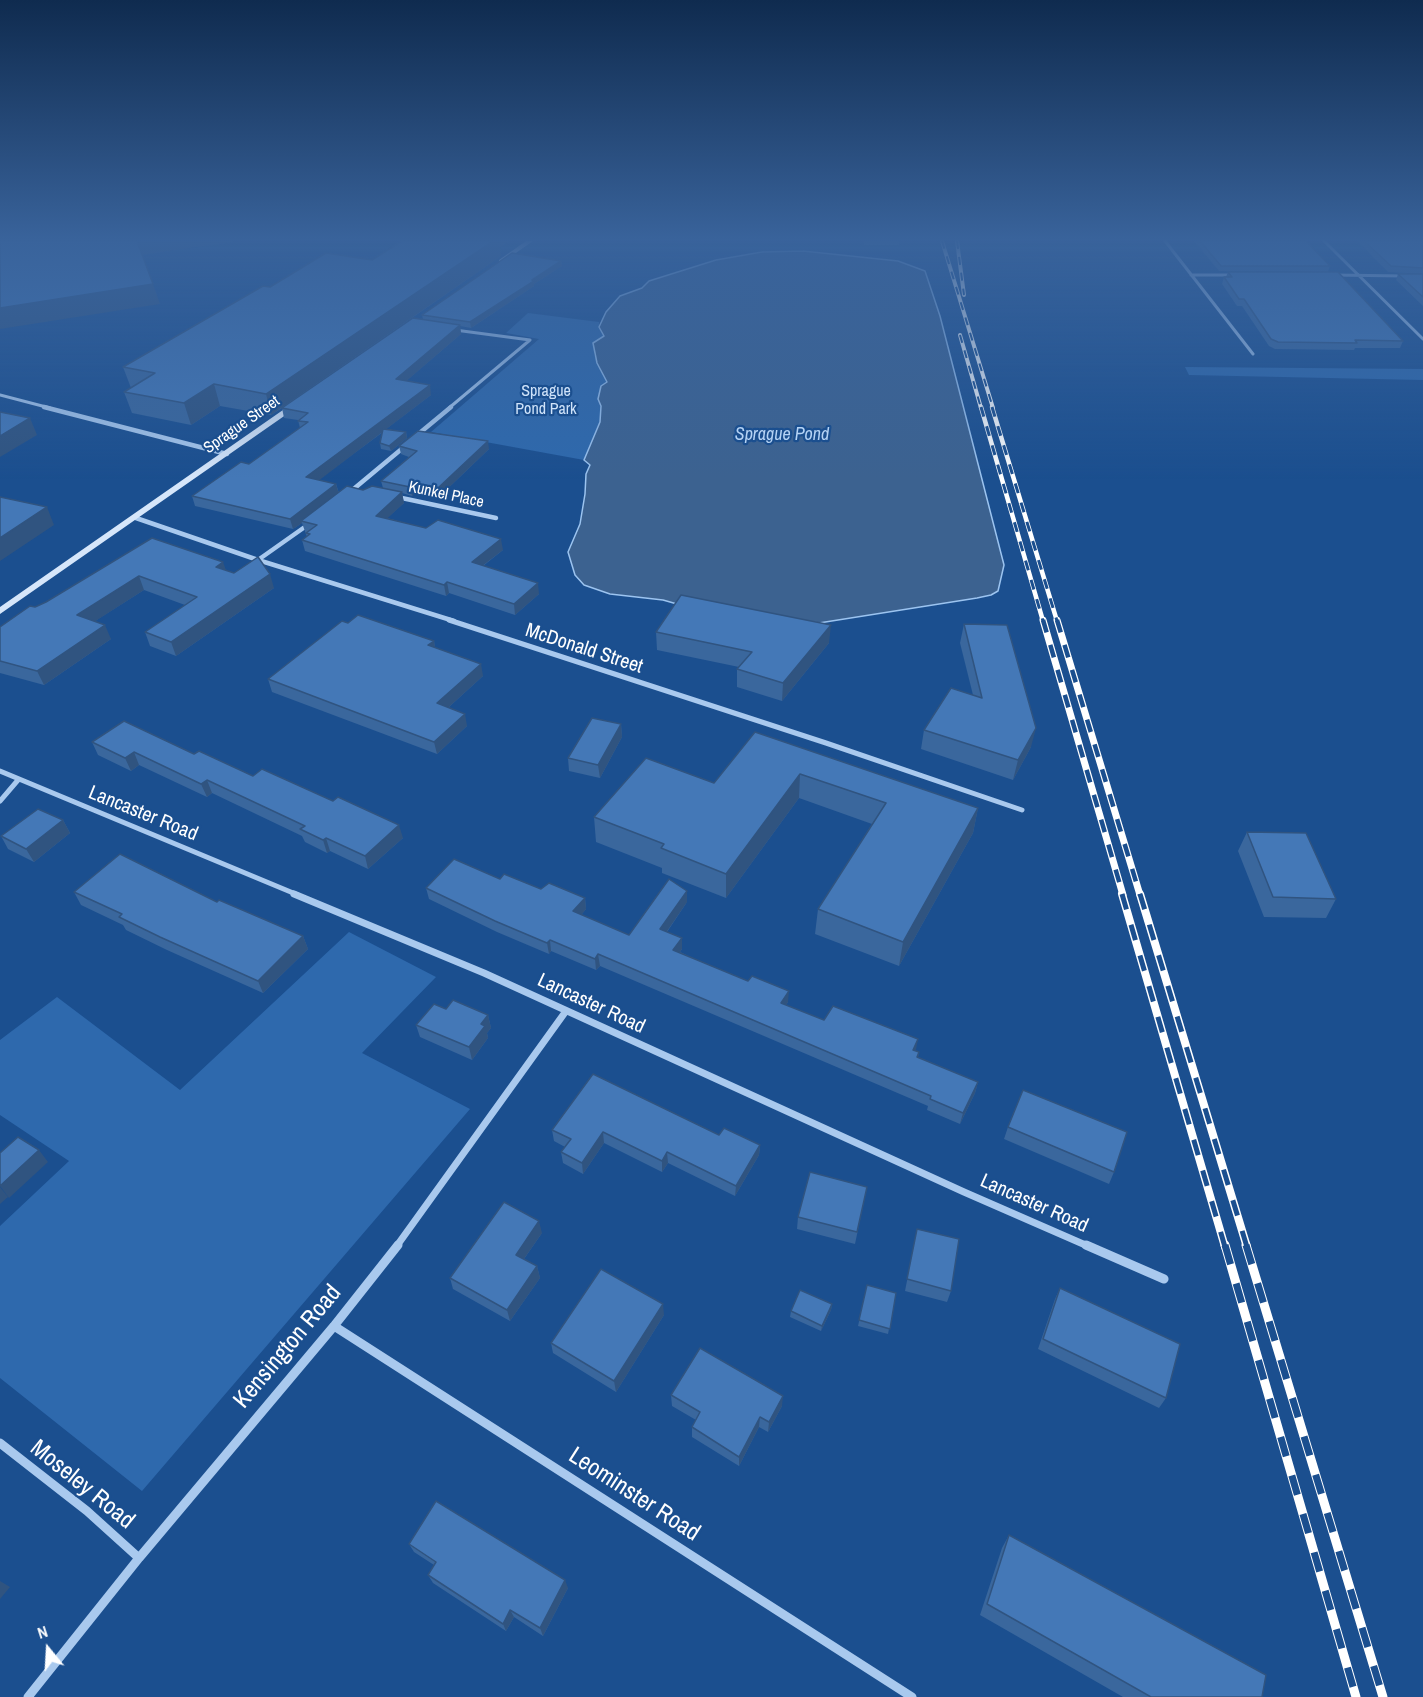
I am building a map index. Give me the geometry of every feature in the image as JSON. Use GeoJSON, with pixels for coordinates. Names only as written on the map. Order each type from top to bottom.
{"type":"FeatureCollection","features":[{"type":"Feature","properties":{"kind":"main road","name":"Sprague Street"},"geometry":{"type":"LineString","coordinates":[[0,611],[302,401]]}},
{"type":"Feature","properties":{"kind":"street"},"geometry":{"type":"LineString","coordinates":[[1226,320],[1252,354]]}},
{"type":"Feature","properties":{"kind":"street"},"geometry":{"type":"LineString","coordinates":[[1404,320],[1423,339]]}},
{"type":"Feature","properties":{"kind":"street"},"geometry":{"type":"LineString","coordinates":[[348,494],[530,340],[449,329]]}},
{"type":"Feature","properties":{"kind":"street"},"geometry":{"type":"LineString","coordinates":[[0,395],[227,454]]}},
{"type":"Feature","properties":{"kind":"street"},"geometry":{"type":"LineString","coordinates":[[355,488],[367,490]]}},
{"type":"Feature","properties":{"kind":"street","name":"Kunkel Place"},"geometry":{"type":"LineString","coordinates":[[390,495],[496,518]]}},
{"type":"Feature","properties":{"kind":"street","name":"McDonald Street"},"geometry":{"type":"LineString","coordinates":[[136,518],[258,560],[370,594],[804,736],[1022,810]]}},
{"type":"Feature","properties":{"kind":"street"},"geometry":{"type":"LineString","coordinates":[[258,560],[316,518]]}},
{"type":"Feature","properties":{"kind":"street","name":"Lancaster Road"},"geometry":{"type":"LineString","coordinates":[[0,771],[484,973],[953,1187],[1164,1279]]}},
{"type":"Feature","properties":{"kind":"street"},"geometry":{"type":"LineString","coordinates":[[0,801],[18,780]]}},
{"type":"Feature","properties":{"kind":"street","name":"Kensington Road"},"geometry":{"type":"LineString","coordinates":[[28,1697],[139,1558],[334,1326],[399,1243],[566,1011]]}},
{"type":"Feature","properties":{"kind":"street","name":"Leominster Road"},"geometry":{"type":"LineString","coordinates":[[334,1326],[912,1697]]}},
{"type":"Feature","properties":{"kind":"street","name":"Moseley Road"},"geometry":{"type":"LineString","coordinates":[[0,1443],[87,1511],[139,1558]]}},
{"type":"Feature","properties":{"kind":"green space","name":"Sprague Pond Park"},"geometry":{"type":"Polygon","coordinates":[[[520,320],[599,322],[604,336],[599,339],[594,354],[607,382],[601,386],[598,399],[601,406],[600,422],[584,460],[431,432],[539,339],[506,333],[520,320]]]}},
{"type":"Feature","properties":{"kind":"green space"},"geometry":{"type":"Polygon","coordinates":[[[1185,367],[1423,369],[1423,380],[1189,375],[1185,367]]]}},
{"type":"Feature","properties":{"kind":"green space"},"geometry":{"type":"Polygon","coordinates":[[[349,932],[436,977],[362,1053],[470,1109],[142,1491],[0,1378],[0,1226],[69,1161],[0,1115],[0,1040],[57,997],[180,1090],[349,932]]]}},
{"type":"Feature","properties":{"kind":"water","name":"Sprague Pond"},"geometry":{"type":"Polygon","coordinates":[[[602,320],[941,320],[1004,565],[998,591],[977,598],[819,623],[684,606],[663,600],[610,594],[584,585],[575,575],[568,552],[580,524],[586,474],[590,465],[584,460],[600,422],[601,406],[598,399],[601,386],[607,382],[597,363],[593,343],[604,336],[599,327],[602,320]]]}},
{"type":"Feature","properties":{"kind":"building"},"geometry":{"type":"Polygon","coordinates":[[[204,320],[376,320],[266,394],[214,384],[184,403],[124,392],[155,373],[123,367],[204,320]]]}},
{"type":"Feature","properties":{"kind":"building"},"geometry":{"type":"Polygon","coordinates":[[[410,320],[460,325],[396,379],[430,385],[306,477],[336,484],[290,519],[192,496],[241,462],[249,464],[308,422],[298,421],[308,413],[282,408],[410,320]]]}},
{"type":"Feature","properties":{"kind":"building"},"geometry":{"type":"Polygon","coordinates":[[[1258,320],[1383,320],[1403,341],[1278,342],[1271,339],[1258,320]]]}},
{"type":"Feature","properties":{"kind":"building"},"geometry":{"type":"Polygon","coordinates":[[[0,412],[30,418],[0,436],[0,412]]]}},
{"type":"Feature","properties":{"kind":"building"},"geometry":{"type":"Polygon","coordinates":[[[383,429],[406,432],[389,446],[380,443],[383,429]]]}},
{"type":"Feature","properties":{"kind":"building"},"geometry":{"type":"Polygon","coordinates":[[[418,431],[488,441],[438,488],[415,483],[410,487],[381,481],[417,451],[399,446],[418,431]]]}},
{"type":"Feature","properties":{"kind":"building"},"geometry":{"type":"Polygon","coordinates":[[[347,486],[363,490],[372,486],[402,492],[376,516],[426,528],[438,520],[501,539],[472,562],[538,583],[514,604],[447,582],[444,585],[302,540],[310,534],[306,533],[317,525],[301,521],[347,486]]]}},
{"type":"Feature","properties":{"kind":"building"},"geometry":{"type":"Polygon","coordinates":[[[0,497],[47,507],[0,538],[0,497]]]}},
{"type":"Feature","properties":{"kind":"building"},"geometry":{"type":"Polygon","coordinates":[[[152,538],[223,562],[216,567],[234,573],[258,557],[270,574],[171,642],[145,632],[197,597],[139,576],[77,615],[105,625],[37,671],[0,661],[0,627],[30,606],[35,607],[46,602],[152,538]]]}},
{"type":"Feature","properties":{"kind":"building"},"geometry":{"type":"Polygon","coordinates":[[[681,595],[831,625],[783,683],[737,669],[752,652],[656,632],[681,595]]]}},
{"type":"Feature","properties":{"kind":"building"},"geometry":{"type":"Polygon","coordinates":[[[358,615],[434,641],[428,645],[481,664],[437,703],[465,714],[434,742],[268,679],[342,621],[348,623],[358,615]]]}},
{"type":"Feature","properties":{"kind":"building"},"geometry":{"type":"Polygon","coordinates":[[[964,624],[1007,625],[1036,728],[1018,760],[924,730],[951,688],[982,698],[964,624]]]}},
{"type":"Feature","properties":{"kind":"building"},"geometry":{"type":"Polygon","coordinates":[[[592,718],[621,724],[598,765],[568,758],[592,718]]]}},
{"type":"Feature","properties":{"kind":"building"},"geometry":{"type":"Polygon","coordinates":[[[124,721],[194,754],[199,751],[253,776],[262,769],[333,801],[338,797],[399,825],[365,856],[300,829],[305,826],[207,780],[201,784],[134,752],[125,758],[92,742],[124,721]]]}},
{"type":"Feature","properties":{"kind":"building"},"geometry":{"type":"Polygon","coordinates":[[[755,732],[978,808],[903,942],[818,909],[886,803],[800,774],[726,874],[661,848],[664,844],[594,817],[646,758],[714,783],[755,732]]]}},
{"type":"Feature","properties":{"kind":"building"},"geometry":{"type":"Polygon","coordinates":[[[38,809],[63,820],[26,849],[1,836],[38,809]]]}},
{"type":"Feature","properties":{"kind":"building"},"geometry":{"type":"Polygon","coordinates":[[[1247,832],[1306,833],[1336,899],[1273,897],[1247,832]]]}},
{"type":"Feature","properties":{"kind":"building"},"geometry":{"type":"Polygon","coordinates":[[[120,854],[217,902],[219,900],[303,936],[258,981],[160,937],[119,917],[122,914],[74,892],[120,854]]]}},
{"type":"Feature","properties":{"kind":"building"},"geometry":{"type":"Polygon","coordinates":[[[454,859],[500,879],[504,874],[541,889],[549,883],[585,898],[573,911],[629,935],[669,879],[687,891],[660,929],[682,938],[673,950],[748,981],[752,976],[789,991],[781,1003],[824,1020],[833,1006],[918,1039],[913,1050],[919,1052],[917,1057],[978,1082],[963,1113],[930,1099],[931,1096],[598,954],[595,959],[550,940],[547,943],[495,921],[426,888],[454,859]]]}},
{"type":"Feature","properties":{"kind":"building"},"geometry":{"type":"Polygon","coordinates":[[[453,1000],[488,1015],[481,1024],[485,1026],[469,1047],[416,1025],[434,1004],[446,1009],[453,1000]]]}},
{"type":"Feature","properties":{"kind":"building"},"geometry":{"type":"Polygon","coordinates":[[[593,1074],[719,1135],[724,1128],[760,1145],[736,1186],[667,1152],[662,1161],[603,1132],[582,1163],[561,1152],[571,1139],[552,1130],[593,1074]]]}},
{"type":"Feature","properties":{"kind":"building"},"geometry":{"type":"Polygon","coordinates":[[[1023,1090],[1127,1132],[1114,1172],[1008,1127],[1023,1090]]]}},
{"type":"Feature","properties":{"kind":"building"},"geometry":{"type":"Polygon","coordinates":[[[18,1137],[39,1150],[0,1186],[0,1153],[18,1137]]]}},
{"type":"Feature","properties":{"kind":"building"},"geometry":{"type":"Polygon","coordinates":[[[810,1172],[867,1187],[857,1232],[798,1217],[810,1172]]]}},
{"type":"Feature","properties":{"kind":"building"},"geometry":{"type":"Polygon","coordinates":[[[504,1202],[539,1221],[516,1255],[537,1266],[507,1310],[450,1278],[504,1202]]]}},
{"type":"Feature","properties":{"kind":"building"},"geometry":{"type":"Polygon","coordinates":[[[917,1229],[959,1239],[951,1291],[907,1279],[917,1229]]]}},
{"type":"Feature","properties":{"kind":"building"},"geometry":{"type":"Polygon","coordinates":[[[601,1269],[663,1304],[614,1381],[551,1343],[601,1269]]]}},
{"type":"Feature","properties":{"kind":"building"},"geometry":{"type":"Polygon","coordinates":[[[867,1285],[896,1293],[890,1329],[859,1320],[867,1285]]]}},
{"type":"Feature","properties":{"kind":"building"},"geometry":{"type":"Polygon","coordinates":[[[1060,1288],[1180,1344],[1166,1398],[1043,1339],[1060,1288]]]}},
{"type":"Feature","properties":{"kind":"building"},"geometry":{"type":"Polygon","coordinates":[[[800,1290],[832,1304],[822,1326],[791,1311],[800,1290]]]}},
{"type":"Feature","properties":{"kind":"building"},"geometry":{"type":"Polygon","coordinates":[[[700,1348],[783,1396],[769,1422],[760,1417],[739,1457],[692,1427],[700,1412],[671,1395],[700,1348]]]}},
{"type":"Feature","properties":{"kind":"building"},"geometry":{"type":"Polygon","coordinates":[[[436,1501],[565,1580],[540,1628],[510,1610],[503,1624],[428,1575],[436,1562],[409,1544],[436,1501]]]}},
{"type":"Feature","properties":{"kind":"building"},"geometry":{"type":"Polygon","coordinates":[[[1009,1535],[1266,1675],[1262,1697],[1151,1697],[987,1604],[1009,1535]]]}},
{"type":"Feature","properties":{"kind":"railway"},"geometry":{"type":"LineString","coordinates":[[966,320],[993,408]]}},
{"type":"Feature","properties":{"kind":"railway"},"geometry":{"type":"LineString","coordinates":[[960,335],[981,408]]}},
{"type":"Feature","properties":{"kind":"railway"},"geometry":{"type":"LineString","coordinates":[[981,407],[1043,621]]}},
{"type":"Feature","properties":{"kind":"railway"},"geometry":{"type":"LineString","coordinates":[[992,407],[1057,621]]}},
{"type":"Feature","properties":{"kind":"railway"},"geometry":{"type":"LineString","coordinates":[[1043,620],[1123,895]]}},
{"type":"Feature","properties":{"kind":"railway"},"geometry":{"type":"LineString","coordinates":[[1057,620],[1140,895]]}},
{"type":"Feature","properties":{"kind":"railway"},"geometry":{"type":"LineString","coordinates":[[1122,894],[1225,1247]]}},
{"type":"Feature","properties":{"kind":"railway"},"geometry":{"type":"LineString","coordinates":[[1140,894],[1247,1247]]}},
{"type":"Feature","properties":{"kind":"railway"},"geometry":{"type":"LineString","coordinates":[[1225,1245],[1356,1697]]}},
{"type":"Feature","properties":{"kind":"railway"},"geometry":{"type":"LineString","coordinates":[[1246,1245],[1383,1697]]}}]}
